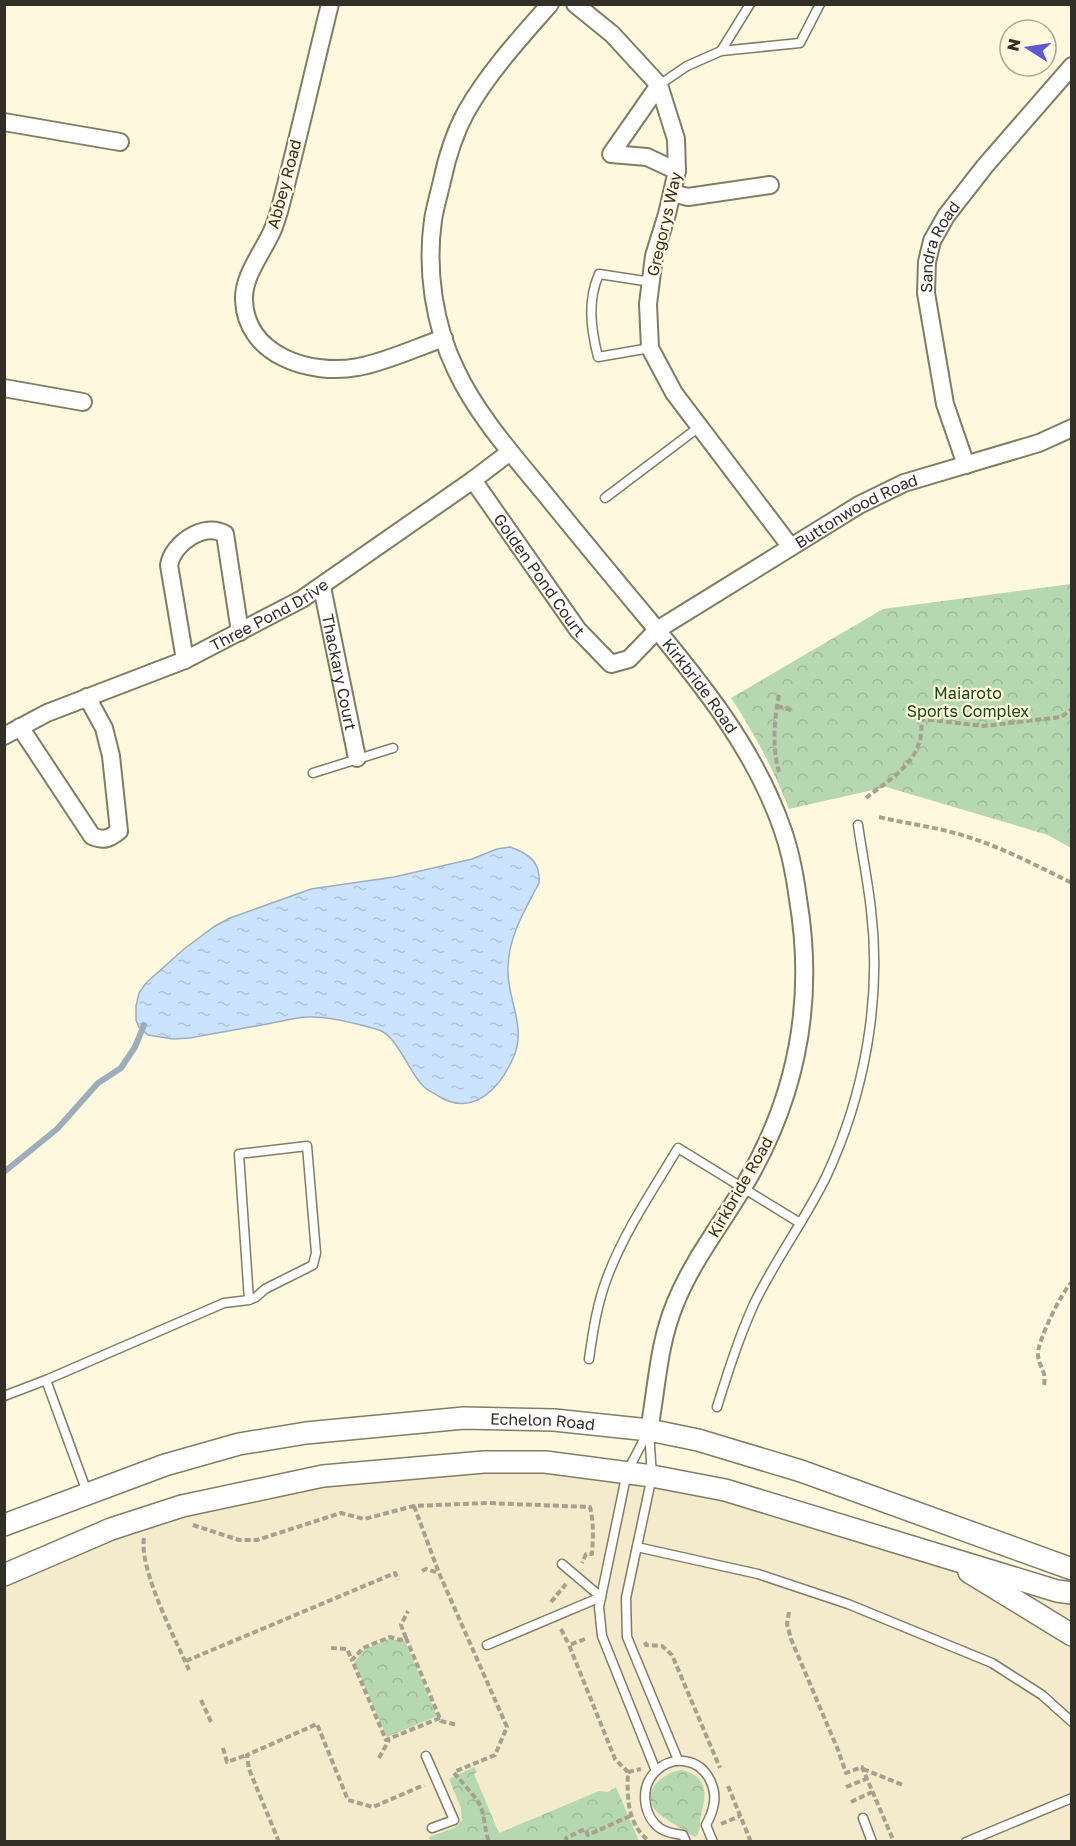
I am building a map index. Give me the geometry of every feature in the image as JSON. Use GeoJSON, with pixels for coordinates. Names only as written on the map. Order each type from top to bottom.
{"type":"FeatureCollection","features":[{"type":"Feature","properties":{"kind":"street","name":"Abbey Road"},"geometry":{"type":"LineString","coordinates":[[330,4],[274,228],[246,283],[244,300],[250,324],[257,339],[272,352],[288,360],[332,369],[360,367],[444,338]]}},
{"type":"Feature","properties":{"kind":"street","name":"Kirkbride Road"},"geometry":{"type":"LineString","coordinates":[[550,4],[480,89],[465,114],[448,154],[433,221],[432,253],[435,304],[444,338],[465,389],[510,452],[705,690],[740,740],[755,766],[783,830],[798,895],[804,951],[800,1031],[785,1099],[773,1131],[742,1189],[691,1271],[675,1302],[661,1350],[649,1430]]}},
{"type":"Feature","properties":{"kind":"street","name":"Gregorys Way"},"geometry":{"type":"LineString","coordinates":[[575,4],[612,34],[659,85],[676,139],[677,171],[654,256],[648,304],[650,348],[674,393],[790,546]]}},
{"type":"Feature","properties":{"kind":"street","name":"Sandra Road"},"geometry":{"type":"LineString","coordinates":[[966,465],[945,404],[926,293],[927,262],[932,241],[946,216],[984,166],[1071,66]]}},
{"type":"Feature","properties":{"kind":"street"},"geometry":{"type":"LineString","coordinates":[[659,85],[611,154],[647,158],[677,171]]}},
{"type":"Feature","properties":{"kind":"street"},"geometry":{"type":"LineString","coordinates":[[4,122],[120,142]]}},
{"type":"Feature","properties":{"kind":"street"},"geometry":{"type":"LineString","coordinates":[[672,193],[688,197],[770,185]]}},
{"type":"Feature","properties":{"kind":"street"},"geometry":{"type":"LineString","coordinates":[[4,388],[83,402]]}},
{"type":"Feature","properties":{"kind":"street","name":"Buttonwood Road"},"geometry":{"type":"LineString","coordinates":[[611,664],[629,659],[657,630],[859,505],[904,483],[1039,443],[1071,428]]}},
{"type":"Feature","properties":{"kind":"street","name":"Three Pond Drive"},"geometry":{"type":"LineString","coordinates":[[4,736],[47,713],[185,660],[322,587],[510,452]]}},
{"type":"Feature","properties":{"kind":"street","name":"Golden Pond Court"},"geometry":{"type":"LineString","coordinates":[[473,480],[578,630],[611,664]]}},
{"type":"Feature","properties":{"kind":"street"},"geometry":{"type":"LineString","coordinates":[[185,660],[169,565],[170,558],[186,538],[197,533],[220,531],[225,534],[240,632]]}},
{"type":"Feature","properties":{"kind":"street","name":"Thackary Court"},"geometry":{"type":"LineString","coordinates":[[322,587],[357,758]]}},
{"type":"Feature","properties":{"kind":"street"},"geometry":{"type":"LineString","coordinates":[[20,727],[92,837],[101,840],[109,838],[119,831],[111,756],[104,728],[87,697]]}},
{"type":"Feature","properties":{"kind":"street","name":"Echelon Road"},"geometry":{"type":"LineString","coordinates":[[4,1525],[165,1465],[228,1447],[306,1432],[464,1418],[554,1420],[649,1430],[698,1440],[801,1472],[1071,1569]]}},
{"type":"Feature","properties":{"kind":"street"},"geometry":{"type":"LineString","coordinates":[[4,1575],[111,1529],[182,1506],[323,1476],[484,1461],[545,1462],[627,1472],[725,1490],[946,1558],[1071,1593]]}},
{"type":"Feature","properties":{"kind":"street"},"geometry":{"type":"LineString","coordinates":[[946,1558],[1071,1635]]}},
{"type":"Feature","properties":{"kind":"lane"},"geometry":{"type":"LineString","coordinates":[[721,51],[750,4]]}},
{"type":"Feature","properties":{"kind":"lane"},"geometry":{"type":"LineString","coordinates":[[659,85],[687,66],[721,51],[800,43],[820,4]]}},
{"type":"Feature","properties":{"kind":"lane"},"geometry":{"type":"LineString","coordinates":[[650,348],[598,357],[591,328],[592,288],[599,274],[651,282]]}},
{"type":"Feature","properties":{"kind":"lane"},"geometry":{"type":"LineString","coordinates":[[605,498],[699,426]]}},
{"type":"Feature","properties":{"kind":"lane"},"geometry":{"type":"LineString","coordinates":[[313,772],[393,748]]}},
{"type":"Feature","properties":{"kind":"lane"},"geometry":{"type":"LineString","coordinates":[[717,1407],[739,1340],[755,1303],[825,1178],[846,1130],[862,1074],[874,960],[871,911],[858,825]]}},
{"type":"Feature","properties":{"kind":"lane"},"geometry":{"type":"LineString","coordinates":[[4,1396],[224,1303],[249,1300],[265,1289],[313,1265],[315,1260],[307,1146],[239,1154],[249,1300]]}},
{"type":"Feature","properties":{"kind":"lane"},"geometry":{"type":"LineString","coordinates":[[589,1359],[596,1311],[606,1279],[620,1247],[678,1148],[742,1189],[800,1222]]}},
{"type":"Feature","properties":{"kind":"lane"},"geometry":{"type":"LineString","coordinates":[[46,1380],[87,1493]]}},
{"type":"Feature","properties":{"kind":"lane"},"geometry":{"type":"LineString","coordinates":[[649,1430],[627,1472],[601,1597],[602,1636],[656,1771]]}},
{"type":"Feature","properties":{"kind":"lane"},"geometry":{"type":"LineString","coordinates":[[649,1430],[652,1476],[626,1598],[627,1637],[678,1760]]}},
{"type":"Feature","properties":{"kind":"lane"},"geometry":{"type":"LineString","coordinates":[[637,1548],[758,1574],[848,1604],[992,1663],[1042,1695],[1071,1722]]}},
{"type":"Feature","properties":{"kind":"lane"},"geometry":{"type":"LineString","coordinates":[[562,1563],[601,1597]]}},
{"type":"Feature","properties":{"kind":"lane"},"geometry":{"type":"LineString","coordinates":[[487,1645],[601,1597]]}},
{"type":"Feature","properties":{"kind":"lane"},"geometry":{"type":"LineString","coordinates":[[426,1756],[454,1820],[432,1828]]}},
{"type":"Feature","properties":{"kind":"lane"},"geometry":{"type":"LineString","coordinates":[[686,1842],[683,1835],[670,1834],[659,1828],[650,1818],[645,1806],[645,1793],[656,1771],[678,1760],[690,1761],[700,1767],[711,1783],[715,1801],[706,1825],[713,1842]]}},
{"type":"Feature","properties":{"kind":"lane"},"geometry":{"type":"LineString","coordinates":[[966,1842],[1071,1798]]}},
{"type":"Feature","properties":{"kind":"lane"},"geometry":{"type":"LineString","coordinates":[[863,1818],[872,1842]]}},
{"type":"Feature","properties":{"kind":"path"},"geometry":{"type":"LineString","coordinates":[[779,695],[775,742],[778,770],[782,780]]}},
{"type":"Feature","properties":{"kind":"path"},"geometry":{"type":"LineString","coordinates":[[777,706],[791,710]]}},
{"type":"Feature","properties":{"kind":"path"},"geometry":{"type":"LineString","coordinates":[[866,798],[897,773],[914,755],[920,741],[922,719],[984,726],[1061,717],[1071,709]]}},
{"type":"Feature","properties":{"kind":"path"},"geometry":{"type":"LineString","coordinates":[[879,817],[967,836],[1023,859],[1071,884]]}},
{"type":"Feature","properties":{"kind":"path"},"geometry":{"type":"LineString","coordinates":[[1044,1385],[1044,1370],[1037,1352],[1054,1309],[1071,1282]]}},
{"type":"Feature","properties":{"kind":"path"},"geometry":{"type":"LineString","coordinates":[[186,1523],[239,1540],[257,1540],[341,1513],[364,1519],[414,1506],[487,1503],[590,1508],[593,1518],[592,1554],[586,1554],[582,1563]]}},
{"type":"Feature","properties":{"kind":"path"},"geometry":{"type":"LineString","coordinates":[[414,1506],[440,1573],[507,1727],[495,1755],[449,1775]]}},
{"type":"Feature","properties":{"kind":"path"},"geometry":{"type":"LineString","coordinates":[[152,1533],[144,1537],[142,1548],[147,1571],[189,1670]]}},
{"type":"Feature","properties":{"kind":"path"},"geometry":{"type":"LineString","coordinates":[[422,1571],[426,1569],[440,1573]]}},
{"type":"Feature","properties":{"kind":"path"},"geometry":{"type":"LineString","coordinates":[[186,1661],[395,1572],[398,1580]]}},
{"type":"Feature","properties":{"kind":"path"},"geometry":{"type":"LineString","coordinates":[[551,1602],[567,1583]]}},
{"type":"Feature","properties":{"kind":"path"},"geometry":{"type":"LineString","coordinates":[[408,1611],[401,1625],[441,1721],[457,1725]]}},
{"type":"Feature","properties":{"kind":"path"},"geometry":{"type":"LineString","coordinates":[[789,1612],[787,1624],[790,1639],[846,1773],[862,1767],[903,1785]]}},
{"type":"Feature","properties":{"kind":"path"},"geometry":{"type":"LineString","coordinates":[[561,1629],[615,1759],[628,1772],[627,1798],[630,1816],[640,1834],[650,1842]]}},
{"type":"Feature","properties":{"kind":"path"},"geometry":{"type":"LineString","coordinates":[[352,1660],[363,1648],[390,1637],[400,1640],[406,1638]]}},
{"type":"Feature","properties":{"kind":"path"},"geometry":{"type":"LineString","coordinates":[[569,1645],[585,1639]]}},
{"type":"Feature","properties":{"kind":"path"},"geometry":{"type":"LineString","coordinates":[[646,1645],[662,1646],[672,1655],[723,1775]]}},
{"type":"Feature","properties":{"kind":"path"},"geometry":{"type":"LineString","coordinates":[[331,1648],[346,1649],[386,1740],[389,1739]]}},
{"type":"Feature","properties":{"kind":"path"},"geometry":{"type":"LineString","coordinates":[[201,1700],[212,1724]]}},
{"type":"Feature","properties":{"kind":"path"},"geometry":{"type":"LineString","coordinates":[[379,1758],[389,1739],[440,1718]]}},
{"type":"Feature","properties":{"kind":"path"},"geometry":{"type":"LineString","coordinates":[[223,1748],[226,1762],[248,1755],[316,1724],[348,1800],[373,1807],[425,1784]]}},
{"type":"Feature","properties":{"kind":"path"},"geometry":{"type":"LineString","coordinates":[[248,1755],[249,1769],[279,1842]]}},
{"type":"Feature","properties":{"kind":"path"},"geometry":{"type":"LineString","coordinates":[[628,1772],[641,1769]]}},
{"type":"Feature","properties":{"kind":"path"},"geometry":{"type":"LineString","coordinates":[[863,1769],[894,1842]]}},
{"type":"Feature","properties":{"kind":"path"},"geometry":{"type":"LineString","coordinates":[[454,1772],[478,1803],[489,1842]]}},
{"type":"Feature","properties":{"kind":"path"},"geometry":{"type":"LineString","coordinates":[[846,1787],[867,1779]]}},
{"type":"Feature","properties":{"kind":"path"},"geometry":{"type":"LineString","coordinates":[[728,1786],[752,1842]]}},
{"type":"Feature","properties":{"kind":"path"},"geometry":{"type":"LineString","coordinates":[[852,1802],[872,1792]]}},
{"type":"Feature","properties":{"kind":"path"},"geometry":{"type":"LineString","coordinates":[[720,1825],[740,1815]]}},
{"type":"Feature","properties":{"kind":"path"},"geometry":{"type":"LineString","coordinates":[[567,1842],[566,1838],[585,1829],[588,1835],[630,1816]]}},
{"type":"Feature","properties":{"kind":"shaded area"},"geometry":{"type":"Polygon","coordinates":[[[484,1462],[652,1476],[1071,1593],[1071,1841],[5,1841],[4,1575],[182,1506],[484,1462]]]}},
{"type":"Feature","properties":{"kind":"green space","name":"Maiaroto Sports Complex"},"geometry":{"type":"Polygon","coordinates":[[[1071,584],[1071,848],[1048,835],[886,787],[789,809],[763,752],[731,698],[883,609],[1071,584]]]}},
{"type":"Feature","properties":{"kind":"green space"},"geometry":{"type":"Polygon","coordinates":[[[389,1639],[405,1641],[437,1716],[387,1737],[354,1662],[364,1650],[389,1639]]]}},
{"type":"Feature","properties":{"kind":"green space"},"geometry":{"type":"Polygon","coordinates":[[[474,1767],[477,1772],[474,1774],[499,1833],[599,1791],[608,1792],[616,1787],[639,1841],[430,1841],[429,1837],[454,1828],[462,1820],[461,1808],[449,1779],[474,1767]]]}},
{"type":"Feature","properties":{"kind":"green space"},"geometry":{"type":"Polygon","coordinates":[[[681,1770],[696,1776],[703,1786],[704,1800],[699,1830],[695,1837],[658,1813],[651,1803],[652,1789],[656,1784],[667,1775],[681,1770]]]}},
{"type":"Feature","properties":{"kind":"water"},"geometry":{"type":"Polygon","coordinates":[[[510,847],[532,859],[538,869],[539,883],[523,913],[509,955],[508,978],[517,1022],[517,1045],[514,1056],[502,1078],[485,1096],[463,1103],[451,1102],[438,1096],[418,1080],[392,1039],[379,1030],[353,1023],[307,1017],[173,1039],[148,1035],[139,1027],[136,1020],[136,1006],[139,993],[146,983],[184,949],[230,918],[311,889],[394,877],[472,859],[497,849],[510,847]]]}},
{"type":"Feature","properties":{"kind":"waterway"},"geometry":{"type":"LineString","coordinates":[[4,1172],[57,1129],[98,1083],[121,1068],[135,1047],[144,1025]]}}]}
